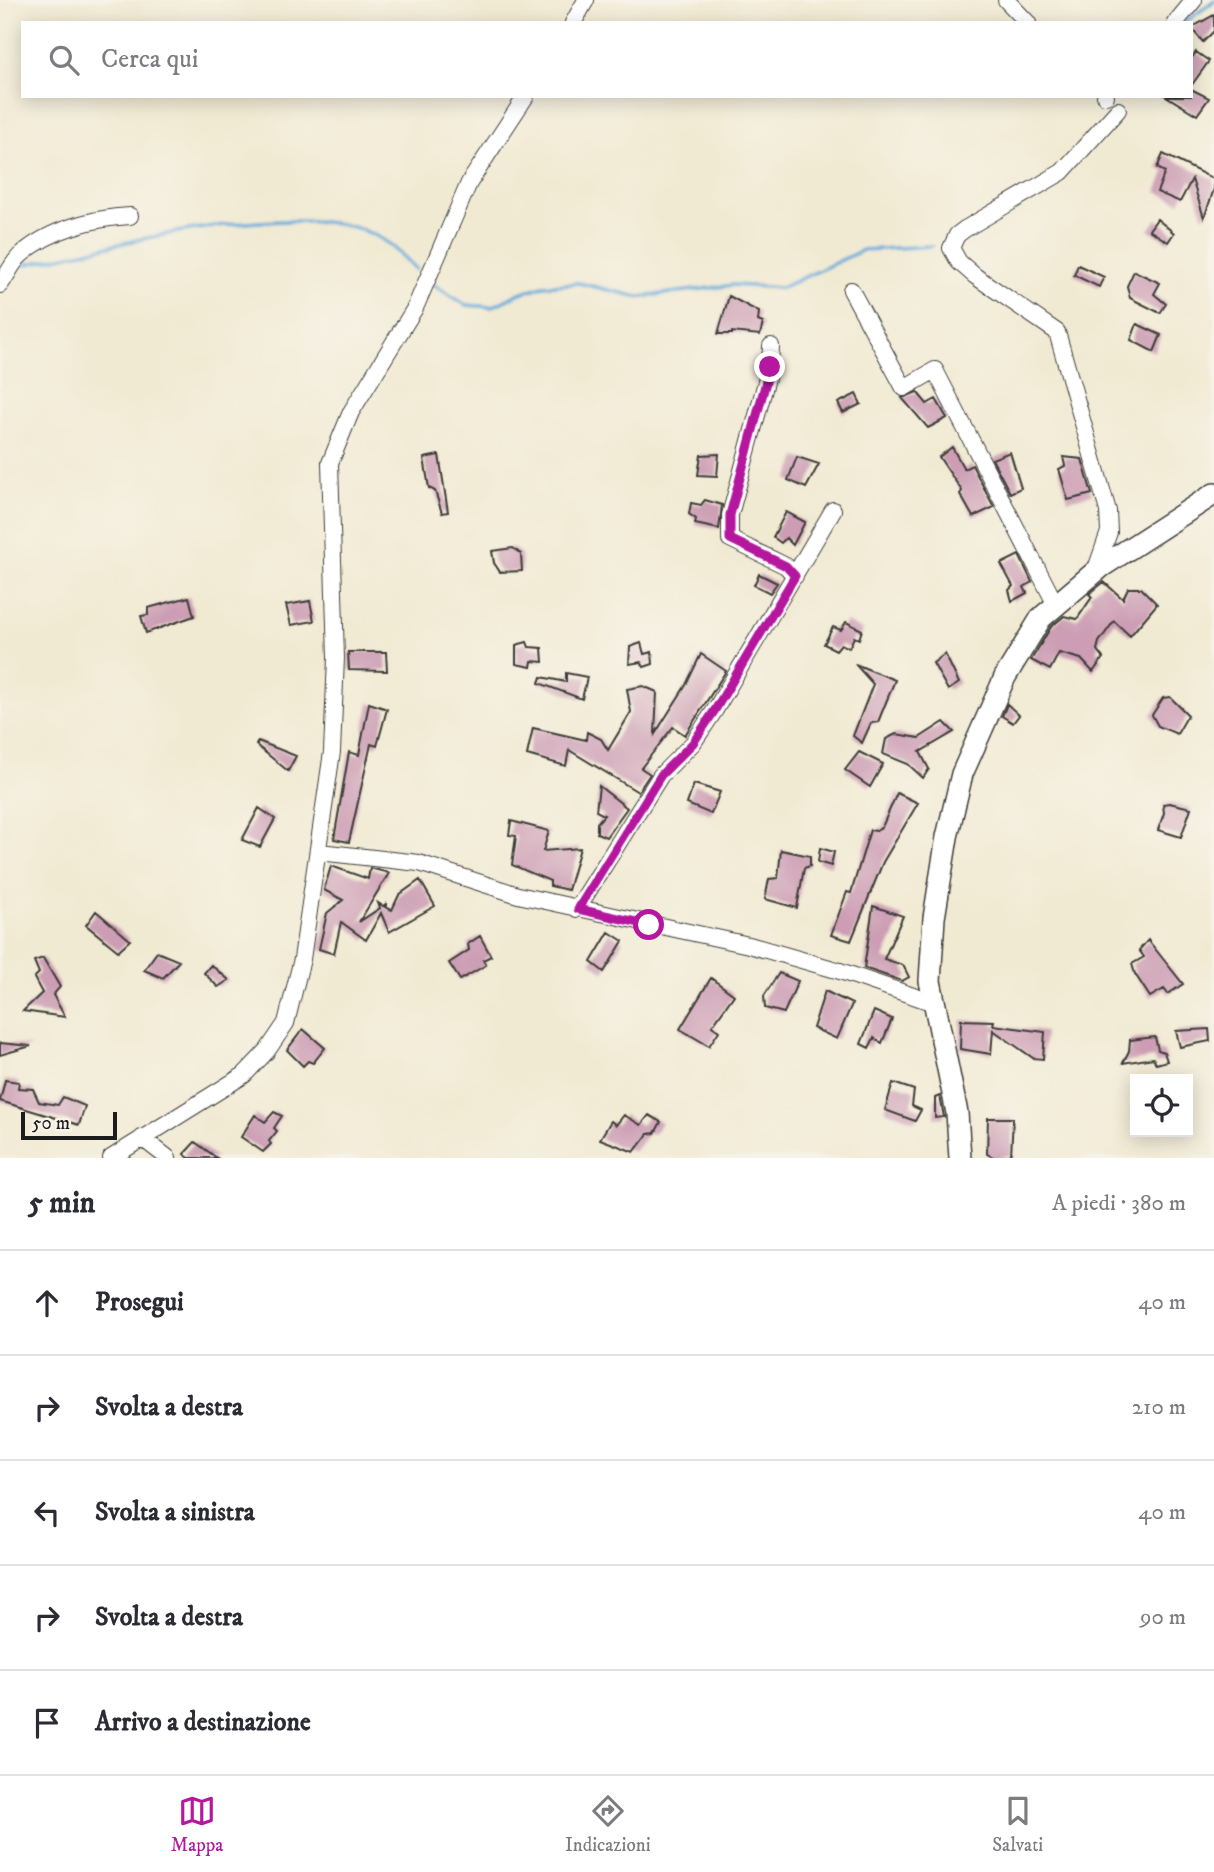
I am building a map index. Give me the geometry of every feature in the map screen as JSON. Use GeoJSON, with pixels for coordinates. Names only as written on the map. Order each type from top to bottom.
{"type":"FeatureCollection","features":[{"type":"Feature","properties":{"kind":"main road"},"geometry":{"type":"LineString","coordinates":[[960,1158],[957,1113],[930,981],[934,918],[947,837],[962,774],[1005,677],[1041,618],[1095,572],[1190,507],[1214,494]]}},
{"type":"Feature","properties":{"kind":"street"},"geometry":{"type":"LineString","coordinates":[[574,21],[586,0]]}},
{"type":"Feature","properties":{"kind":"street"},"geometry":{"type":"LineString","coordinates":[[1006,0],[1026,21]]}},
{"type":"Feature","properties":{"kind":"street"},"geometry":{"type":"LineString","coordinates":[[1177,21],[1194,0]]}},
{"type":"Feature","properties":{"kind":"street"},"geometry":{"type":"LineString","coordinates":[[111,1158],[244,1075],[267,1051],[286,1023],[302,958],[332,752],[336,658],[329,509],[330,463],[351,412],[415,308],[468,183],[525,98]]}},
{"type":"Feature","properties":{"kind":"street"},"geometry":{"type":"LineString","coordinates":[[1095,572],[1110,531],[1108,511],[1057,332],[975,276],[959,262],[951,248],[953,241],[965,229],[1062,172],[1118,110]]}},
{"type":"Feature","properties":{"kind":"street"},"geometry":{"type":"LineString","coordinates":[[0,285],[21,255],[34,246],[100,218],[130,216]]}},
{"type":"Feature","properties":{"kind":"street"},"geometry":{"type":"LineString","coordinates":[[851,290],[904,387],[935,370],[1056,605]]}},
{"type":"Feature","properties":{"kind":"street"},"geometry":{"type":"LineString","coordinates":[[771,346],[770,367],[730,515],[729,532],[730,539],[786,566],[795,576]]}},
{"type":"Feature","properties":{"kind":"street"},"geometry":{"type":"LineString","coordinates":[[578,909],[661,775],[693,743],[715,710],[833,510]]}},
{"type":"Feature","properties":{"kind":"street"},"geometry":{"type":"LineString","coordinates":[[318,852],[419,863],[518,895],[749,945],[840,971],[934,1003]]}},
{"type":"Feature","properties":{"kind":"street"},"geometry":{"type":"LineString","coordinates":[[142,1138],[168,1158]]}},
{"type":"Feature","properties":{"kind":"building"},"geometry":{"type":"Polygon","coordinates":[[[1214,15],[1214,31],[1203,42],[1193,27],[1214,15]]]}},
{"type":"Feature","properties":{"kind":"building"},"geometry":{"type":"Polygon","coordinates":[[[1196,52],[1209,61],[1193,83],[1193,56],[1196,52]]]}},
{"type":"Feature","properties":{"kind":"building"},"geometry":{"type":"Polygon","coordinates":[[[1193,90],[1209,98],[1197,115],[1169,98],[1193,98],[1193,90]]]}},
{"type":"Feature","properties":{"kind":"building"},"geometry":{"type":"Polygon","coordinates":[[[1163,154],[1214,179],[1214,189],[1204,218],[1192,179],[1180,202],[1157,192],[1165,172],[1157,168],[1163,154]]]}},
{"type":"Feature","properties":{"kind":"building"},"geometry":{"type":"Polygon","coordinates":[[[1157,219],[1174,233],[1168,242],[1149,230],[1157,219]]]}},
{"type":"Feature","properties":{"kind":"building"},"geometry":{"type":"Polygon","coordinates":[[[1078,265],[1104,277],[1099,287],[1074,275],[1078,265]]]}},
{"type":"Feature","properties":{"kind":"building"},"geometry":{"type":"Polygon","coordinates":[[[1134,271],[1160,283],[1154,294],[1166,304],[1160,313],[1130,298],[1127,286],[1134,271]]]}},
{"type":"Feature","properties":{"kind":"building"},"geometry":{"type":"Polygon","coordinates":[[[729,296],[759,312],[758,321],[763,323],[760,335],[732,332],[718,334],[729,296]]]}},
{"type":"Feature","properties":{"kind":"building"},"geometry":{"type":"Polygon","coordinates":[[[1137,324],[1161,335],[1154,352],[1131,340],[1137,324]]]}},
{"type":"Feature","properties":{"kind":"building"},"geometry":{"type":"Polygon","coordinates":[[[917,392],[927,404],[936,399],[947,418],[928,428],[902,398],[917,392]]]}},
{"type":"Feature","properties":{"kind":"building"},"geometry":{"type":"Polygon","coordinates":[[[856,394],[861,404],[843,413],[838,403],[856,394]]]}},
{"type":"Feature","properties":{"kind":"building"},"geometry":{"type":"Polygon","coordinates":[[[952,447],[964,469],[972,465],[994,507],[973,517],[960,494],[962,491],[939,457],[952,447]]]}},
{"type":"Feature","properties":{"kind":"building"},"geometry":{"type":"Polygon","coordinates":[[[1010,452],[1021,488],[1010,493],[992,459],[1010,452]]]}},
{"type":"Feature","properties":{"kind":"building"},"geometry":{"type":"Polygon","coordinates":[[[719,454],[717,476],[698,475],[701,455],[719,454]]]}},
{"type":"Feature","properties":{"kind":"building"},"geometry":{"type":"Polygon","coordinates":[[[439,455],[448,512],[442,513],[435,491],[429,488],[424,458],[439,455]]]}},
{"type":"Feature","properties":{"kind":"building"},"geometry":{"type":"Polygon","coordinates":[[[797,457],[819,464],[806,488],[788,480],[797,457]]]}},
{"type":"Feature","properties":{"kind":"building"},"geometry":{"type":"Polygon","coordinates":[[[1063,457],[1082,459],[1092,494],[1068,500],[1059,469],[1065,466],[1063,457]]]}},
{"type":"Feature","properties":{"kind":"building"},"geometry":{"type":"Polygon","coordinates":[[[705,500],[722,505],[719,529],[695,524],[696,519],[689,514],[691,503],[701,505],[705,500]]]}},
{"type":"Feature","properties":{"kind":"building"},"geometry":{"type":"Polygon","coordinates":[[[786,512],[805,522],[793,545],[786,538],[781,543],[773,537],[786,512]]]}},
{"type":"Feature","properties":{"kind":"building"},"geometry":{"type":"Polygon","coordinates":[[[513,548],[521,554],[522,571],[500,572],[494,563],[492,551],[513,548]]]}},
{"type":"Feature","properties":{"kind":"building"},"geometry":{"type":"Polygon","coordinates":[[[1019,555],[1032,582],[1024,587],[1027,593],[1012,601],[1009,590],[1013,586],[1001,564],[1019,555]]]}},
{"type":"Feature","properties":{"kind":"building"},"geometry":{"type":"Polygon","coordinates":[[[759,574],[777,583],[770,593],[754,585],[759,574]]]}},
{"type":"Feature","properties":{"kind":"building"},"geometry":{"type":"Polygon","coordinates":[[[1104,582],[1123,599],[1128,588],[1141,588],[1157,604],[1130,636],[1114,621],[1099,642],[1097,650],[1103,658],[1093,672],[1081,659],[1059,653],[1050,670],[1031,660],[1051,627],[1064,616],[1077,619],[1092,597],[1089,594],[1104,582]]]}},
{"type":"Feature","properties":{"kind":"building"},"geometry":{"type":"Polygon","coordinates":[[[189,597],[194,616],[146,633],[141,616],[148,615],[148,608],[189,597]]]}},
{"type":"Feature","properties":{"kind":"building"},"geometry":{"type":"Polygon","coordinates":[[[310,601],[314,621],[291,625],[286,605],[310,601]]]}},
{"type":"Feature","properties":{"kind":"building"},"geometry":{"type":"Polygon","coordinates":[[[846,622],[862,630],[859,639],[854,637],[849,648],[841,644],[836,650],[824,644],[833,627],[841,630],[846,622]]]}},
{"type":"Feature","properties":{"kind":"building"},"geometry":{"type":"Polygon","coordinates":[[[527,642],[529,647],[542,648],[543,662],[532,661],[531,667],[516,664],[516,645],[527,642]]]}},
{"type":"Feature","properties":{"kind":"building"},"geometry":{"type":"Polygon","coordinates":[[[641,643],[644,654],[652,652],[653,664],[644,667],[641,662],[629,664],[630,647],[641,643]]]}},
{"type":"Feature","properties":{"kind":"building"},"geometry":{"type":"Polygon","coordinates":[[[348,652],[386,652],[387,671],[349,670],[348,652]]]}},
{"type":"Feature","properties":{"kind":"building"},"geometry":{"type":"Polygon","coordinates":[[[701,654],[726,671],[685,735],[673,727],[641,768],[650,774],[638,792],[569,750],[566,766],[527,755],[533,728],[586,740],[587,732],[601,739],[608,750],[631,712],[627,689],[643,686],[657,692],[655,734],[686,685],[701,654]]]}},
{"type":"Feature","properties":{"kind":"building"},"geometry":{"type":"Polygon","coordinates":[[[945,654],[959,683],[948,690],[933,663],[945,654]]]}},
{"type":"Feature","properties":{"kind":"building"},"geometry":{"type":"Polygon","coordinates":[[[855,664],[895,680],[878,722],[871,723],[862,743],[853,736],[873,684],[855,664]]]}},
{"type":"Feature","properties":{"kind":"building"},"geometry":{"type":"Polygon","coordinates":[[[566,673],[587,677],[582,699],[539,683],[541,677],[566,682],[566,673]]]}},
{"type":"Feature","properties":{"kind":"building"},"geometry":{"type":"Polygon","coordinates":[[[1170,697],[1188,715],[1177,734],[1158,726],[1152,715],[1163,698],[1170,697]]]}},
{"type":"Feature","properties":{"kind":"building"},"geometry":{"type":"Polygon","coordinates":[[[369,703],[387,709],[377,746],[371,744],[349,842],[334,839],[349,752],[359,755],[369,703]]]}},
{"type":"Feature","properties":{"kind":"building"},"geometry":{"type":"Polygon","coordinates":[[[1007,704],[1019,715],[1013,723],[1002,716],[1007,704]]]}},
{"type":"Feature","properties":{"kind":"building"},"geometry":{"type":"Polygon","coordinates":[[[944,722],[954,732],[920,752],[929,769],[923,778],[908,764],[883,754],[886,739],[896,734],[919,738],[944,722]]]}},
{"type":"Feature","properties":{"kind":"building"},"geometry":{"type":"Polygon","coordinates":[[[258,741],[296,756],[288,771],[256,745],[258,741]]]}},
{"type":"Feature","properties":{"kind":"building"},"geometry":{"type":"Polygon","coordinates":[[[859,752],[883,764],[870,787],[845,770],[859,752]]]}},
{"type":"Feature","properties":{"kind":"building"},"geometry":{"type":"Polygon","coordinates":[[[694,784],[720,792],[711,814],[687,804],[694,784]]]}},
{"type":"Feature","properties":{"kind":"building"},"geometry":{"type":"Polygon","coordinates":[[[599,786],[627,808],[606,837],[597,833],[597,823],[604,815],[596,811],[599,786]]]}},
{"type":"Feature","properties":{"kind":"building"},"geometry":{"type":"Polygon","coordinates":[[[897,793],[918,803],[883,862],[851,941],[831,935],[847,892],[851,893],[870,830],[876,831],[882,827],[897,793]]]}},
{"type":"Feature","properties":{"kind":"building"},"geometry":{"type":"Polygon","coordinates":[[[1163,804],[1191,808],[1181,837],[1158,830],[1164,813],[1163,804]]]}},
{"type":"Feature","properties":{"kind":"building"},"geometry":{"type":"Polygon","coordinates":[[[259,808],[275,819],[260,847],[242,840],[259,808]]]}},
{"type":"Feature","properties":{"kind":"building"},"geometry":{"type":"Polygon","coordinates":[[[511,821],[549,831],[543,851],[580,848],[568,890],[550,886],[550,881],[512,865],[516,836],[509,835],[511,821]]]}},
{"type":"Feature","properties":{"kind":"building"},"geometry":{"type":"Polygon","coordinates":[[[820,848],[834,852],[831,866],[818,862],[820,848]]]}},
{"type":"Feature","properties":{"kind":"building"},"geometry":{"type":"Polygon","coordinates":[[[781,850],[810,856],[810,866],[804,868],[797,908],[765,899],[769,879],[778,878],[781,850]]]}},
{"type":"Feature","properties":{"kind":"building"},"geometry":{"type":"Polygon","coordinates":[[[331,866],[368,879],[370,868],[389,873],[359,922],[380,908],[378,903],[383,906],[387,903],[385,907],[392,910],[399,895],[420,880],[435,906],[389,932],[381,913],[366,940],[341,922],[334,954],[319,949],[327,913],[343,900],[324,890],[331,866]]]}},
{"type":"Feature","properties":{"kind":"building"},"geometry":{"type":"Polygon","coordinates":[[[873,906],[903,916],[884,959],[903,965],[909,977],[902,981],[864,968],[873,906]]]}},
{"type":"Feature","properties":{"kind":"building"},"geometry":{"type":"Polygon","coordinates":[[[96,911],[130,940],[118,951],[86,925],[96,911]]]}},
{"type":"Feature","properties":{"kind":"building"},"geometry":{"type":"Polygon","coordinates":[[[609,932],[623,941],[604,972],[591,962],[609,932]]]}},
{"type":"Feature","properties":{"kind":"building"},"geometry":{"type":"Polygon","coordinates":[[[480,936],[491,956],[483,960],[486,965],[460,980],[449,963],[469,950],[468,944],[480,936]]]}},
{"type":"Feature","properties":{"kind":"building"},"geometry":{"type":"Polygon","coordinates":[[[1148,940],[1183,984],[1168,994],[1164,989],[1150,997],[1135,974],[1132,964],[1144,957],[1139,950],[1148,940]]]}},
{"type":"Feature","properties":{"kind":"building"},"geometry":{"type":"Polygon","coordinates":[[[157,952],[179,961],[163,978],[144,970],[157,952]]]}},
{"type":"Feature","properties":{"kind":"building"},"geometry":{"type":"Polygon","coordinates":[[[43,958],[60,987],[53,995],[65,1017],[23,1011],[42,993],[34,978],[39,973],[34,961],[43,958]]]}},
{"type":"Feature","properties":{"kind":"building"},"geometry":{"type":"Polygon","coordinates":[[[211,965],[229,980],[218,987],[204,973],[211,965]]]}},
{"type":"Feature","properties":{"kind":"building"},"geometry":{"type":"Polygon","coordinates":[[[779,973],[798,981],[784,1013],[765,1008],[764,996],[779,973]]]}},
{"type":"Feature","properties":{"kind":"building"},"geometry":{"type":"Polygon","coordinates":[[[711,978],[734,995],[712,1026],[719,1031],[709,1046],[680,1029],[711,978]]]}},
{"type":"Feature","properties":{"kind":"building"},"geometry":{"type":"Polygon","coordinates":[[[825,991],[852,1004],[837,1039],[813,1028],[825,991]]]}},
{"type":"Feature","properties":{"kind":"building"},"geometry":{"type":"Polygon","coordinates":[[[874,1011],[892,1019],[882,1043],[874,1038],[869,1048],[861,1044],[874,1011]]]}},
{"type":"Feature","properties":{"kind":"building"},"geometry":{"type":"Polygon","coordinates":[[[961,1020],[994,1021],[993,1025],[1045,1032],[1043,1059],[1033,1058],[993,1030],[991,1054],[960,1049],[961,1020]]]}},
{"type":"Feature","properties":{"kind":"building"},"geometry":{"type":"Polygon","coordinates":[[[303,1029],[325,1048],[313,1063],[308,1061],[303,1066],[287,1050],[303,1029]]]}},
{"type":"Feature","properties":{"kind":"building"},"geometry":{"type":"Polygon","coordinates":[[[1209,1029],[1210,1041],[1180,1047],[1176,1031],[1209,1029]]]}},
{"type":"Feature","properties":{"kind":"building"},"geometry":{"type":"Polygon","coordinates":[[[1155,1037],[1158,1050],[1164,1052],[1167,1061],[1156,1064],[1153,1058],[1123,1063],[1129,1051],[1130,1040],[1155,1037]]]}},
{"type":"Feature","properties":{"kind":"building"},"geometry":{"type":"Polygon","coordinates":[[[0,1043],[31,1046],[0,1055],[0,1043]]]}},
{"type":"Feature","properties":{"kind":"building"},"geometry":{"type":"Polygon","coordinates":[[[5,1080],[19,1082],[18,1088],[33,1089],[39,1102],[58,1105],[63,1097],[85,1106],[79,1125],[0,1101],[5,1080]]]}},
{"type":"Feature","properties":{"kind":"building"},"geometry":{"type":"Polygon","coordinates":[[[893,1083],[914,1090],[912,1106],[921,1110],[915,1121],[885,1110],[893,1083]]]}},
{"type":"Feature","properties":{"kind":"building"},"geometry":{"type":"Polygon","coordinates":[[[940,1096],[944,1117],[935,1118],[935,1098],[940,1096]]]}},
{"type":"Feature","properties":{"kind":"building"},"geometry":{"type":"Polygon","coordinates":[[[274,1112],[282,1116],[274,1128],[277,1131],[269,1141],[271,1144],[263,1152],[241,1137],[255,1115],[265,1122],[274,1112]]]}},
{"type":"Feature","properties":{"kind":"building"},"geometry":{"type":"Polygon","coordinates":[[[624,1115],[641,1125],[649,1115],[661,1122],[655,1133],[648,1134],[634,1152],[600,1139],[611,1121],[616,1125],[624,1115]]]}},
{"type":"Feature","properties":{"kind":"building"},"geometry":{"type":"Polygon","coordinates":[[[988,1118],[1013,1118],[1011,1155],[995,1158],[987,1154],[988,1118]]]}},
{"type":"Feature","properties":{"kind":"building"},"geometry":{"type":"Polygon","coordinates":[[[195,1142],[217,1158],[189,1158],[184,1154],[195,1142]]]}},
{"type":"Feature","properties":{"kind":"waterway"},"geometry":{"type":"LineString","coordinates":[[1186,21],[1214,1]]}},
{"type":"Feature","properties":{"kind":"waterway"},"geometry":{"type":"LineString","coordinates":[[22,265],[188,230],[256,222],[301,221],[342,224],[361,229],[389,244],[416,269]]}},
{"type":"Feature","properties":{"kind":"waterway"},"geometry":{"type":"LineString","coordinates":[[432,284],[466,305],[492,307],[520,293],[543,286],[579,283],[639,297],[734,285],[781,288],[863,250],[932,246]]}},
{"type":"Feature","properties":{"kind":"route"},"geometry":{"type":"LineString","coordinates":[[649,925],[578,909],[661,775],[693,743],[715,710],[795,576],[786,566],[730,539],[729,532],[730,515],[770,367]]}}]}
